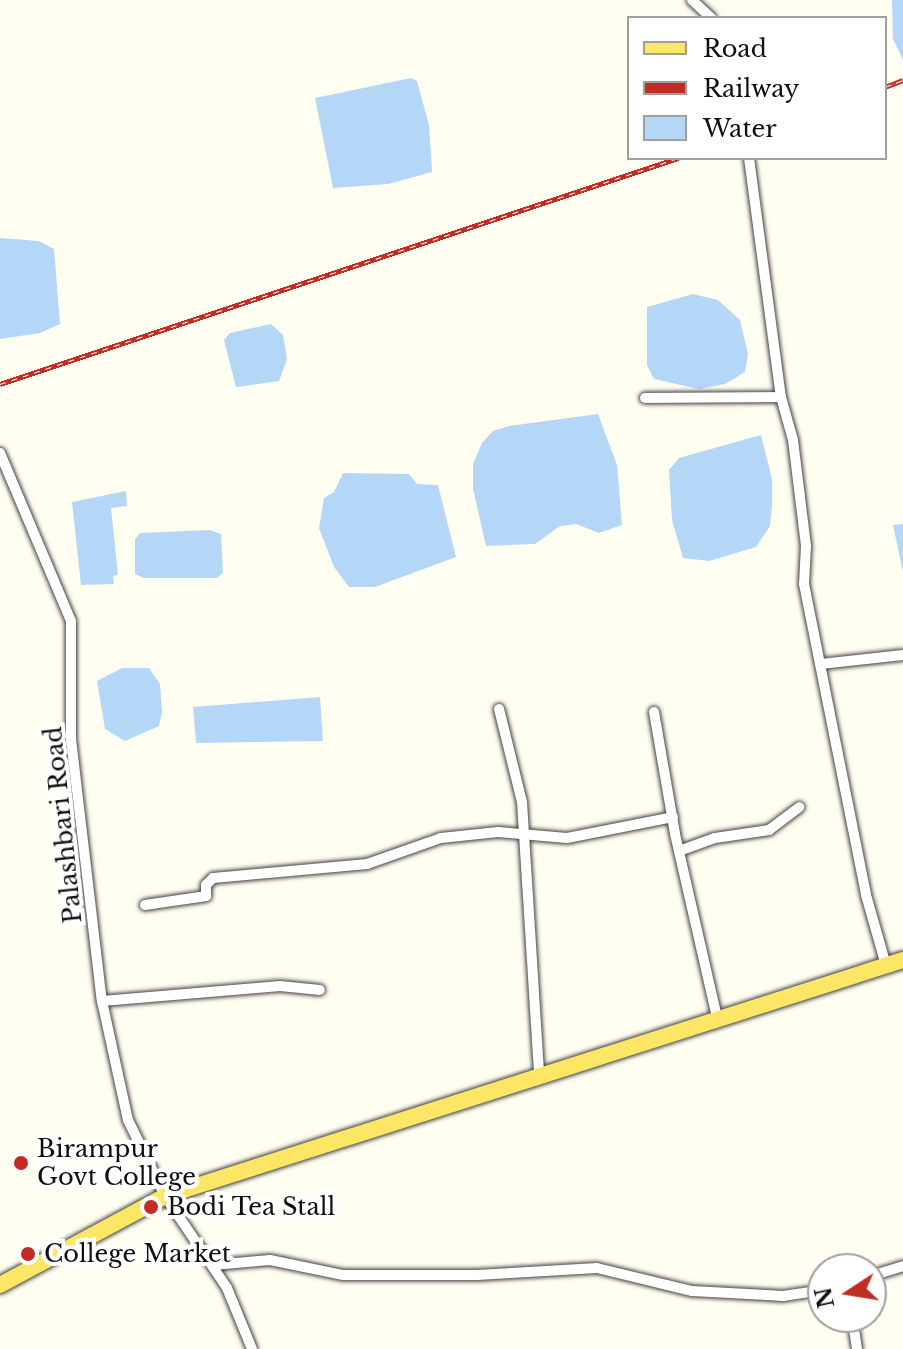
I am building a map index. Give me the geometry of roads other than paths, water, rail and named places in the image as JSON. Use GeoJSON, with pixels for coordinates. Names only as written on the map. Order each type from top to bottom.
{"type":"FeatureCollection","features":[{"type":"Feature","properties":{"kind":"main road"},"geometry":{"type":"LineString","coordinates":[[0,1285],[165,1196],[539,1072],[903,960]]}},
{"type":"Feature","properties":{"kind":"street"},"geometry":{"type":"LineString","coordinates":[[692,0],[709,16]]}},
{"type":"Feature","properties":{"kind":"street"},"geometry":{"type":"LineString","coordinates":[[749,160],[781,397],[793,440],[806,546],[804,584],[866,895],[886,965]]}},
{"type":"Feature","properties":{"kind":"street"},"geometry":{"type":"LineString","coordinates":[[645,398],[781,397]]}},
{"type":"Feature","properties":{"kind":"street","name":"Palashbari Road"},"geometry":{"type":"LineString","coordinates":[[0,453],[71,621],[71,739],[102,1001],[128,1120],[165,1196],[213,1265],[252,1349]]}},
{"type":"Feature","properties":{"kind":"street"},"geometry":{"type":"LineString","coordinates":[[821,664],[903,655]]}},
{"type":"Feature","properties":{"kind":"street"},"geometry":{"type":"LineString","coordinates":[[499,709],[519,780],[539,1072]]}},
{"type":"Feature","properties":{"kind":"street"},"geometry":{"type":"LineString","coordinates":[[654,712],[679,851],[717,1017]]}},
{"type":"Feature","properties":{"kind":"street"},"geometry":{"type":"LineString","coordinates":[[679,851],[715,838],[769,830],[799,807]]}},
{"type":"Feature","properties":{"kind":"street"},"geometry":{"type":"LineString","coordinates":[[145,905],[206,896],[206,885],[213,878],[367,864],[441,838],[522,835],[567,838],[673,817]]}},
{"type":"Feature","properties":{"kind":"street"},"geometry":{"type":"LineString","coordinates":[[102,1001],[280,986],[320,990]]}},
{"type":"Feature","properties":{"kind":"street"},"geometry":{"type":"LineString","coordinates":[[213,1265],[270,1260],[343,1275],[477,1275],[597,1268],[692,1291],[783,1296],[807,1292]]}},
{"type":"Feature","properties":{"kind":"water"},"geometry":{"type":"Polygon","coordinates":[[[892,0],[903,0],[903,60],[893,39],[892,0]]]}},
{"type":"Feature","properties":{"kind":"water"},"geometry":{"type":"Polygon","coordinates":[[[411,78],[417,81],[429,125],[432,172],[388,184],[333,188],[315,98],[411,78]]]}},
{"type":"Feature","properties":{"kind":"water"},"geometry":{"type":"Polygon","coordinates":[[[0,238],[39,241],[54,249],[60,324],[40,333],[0,339],[0,238]]]}},
{"type":"Feature","properties":{"kind":"water"},"geometry":{"type":"Polygon","coordinates":[[[693,294],[718,300],[740,320],[748,354],[745,372],[725,384],[699,389],[654,379],[647,365],[647,307],[693,294]]]}},
{"type":"Feature","properties":{"kind":"water"},"geometry":{"type":"Polygon","coordinates":[[[271,324],[283,335],[287,359],[279,381],[236,387],[224,340],[230,333],[271,324]]]}},
{"type":"Feature","properties":{"kind":"water"},"geometry":{"type":"Polygon","coordinates":[[[598,414],[617,465],[622,525],[599,533],[576,524],[560,526],[535,544],[486,546],[473,489],[473,464],[482,443],[493,431],[509,426],[598,414]]]}},
{"type":"Feature","properties":{"kind":"water"},"geometry":{"type":"Polygon","coordinates":[[[761,435],[772,479],[770,526],[756,547],[709,561],[683,558],[672,520],[669,470],[679,458],[761,435]]]}},
{"type":"Feature","properties":{"kind":"water"},"geometry":{"type":"Polygon","coordinates":[[[343,473],[409,474],[417,484],[438,485],[456,557],[375,587],[349,587],[334,567],[319,528],[324,498],[334,492],[343,473]]]}},
{"type":"Feature","properties":{"kind":"water"},"geometry":{"type":"Polygon","coordinates":[[[126,491],[127,506],[111,508],[118,575],[113,576],[114,584],[81,585],[72,502],[126,491]]]}},
{"type":"Feature","properties":{"kind":"water"},"geometry":{"type":"Polygon","coordinates":[[[903,524],[903,572],[893,525],[903,524]]]}},
{"type":"Feature","properties":{"kind":"water"},"geometry":{"type":"Polygon","coordinates":[[[210,530],[221,534],[223,573],[217,578],[144,578],[135,574],[135,539],[140,533],[210,530]]]}},
{"type":"Feature","properties":{"kind":"water"},"geometry":{"type":"Polygon","coordinates":[[[122,668],[149,668],[160,684],[162,712],[159,726],[125,741],[105,729],[97,681],[122,668]]]}},
{"type":"Feature","properties":{"kind":"water"},"geometry":{"type":"Polygon","coordinates":[[[320,697],[323,741],[196,743],[193,707],[320,697]]]}},
{"type":"Feature","properties":{"kind":"railway"},"geometry":{"type":"LineString","coordinates":[[887,86],[903,80]]}},
{"type":"Feature","properties":{"kind":"railway"},"geometry":{"type":"LineString","coordinates":[[0,384],[672,160]]}},
{"type":"Feature","properties":{"kind":"place","name":"Birampur Govt College"},"geometry":{"type":"Point","coordinates":[21,1163]}},
{"type":"Feature","properties":{"kind":"place","name":"Bodi Tea Stall"},"geometry":{"type":"Point","coordinates":[151,1207]}},
{"type":"Feature","properties":{"kind":"place","name":"College Market"},"geometry":{"type":"Point","coordinates":[28,1254]}}]}
